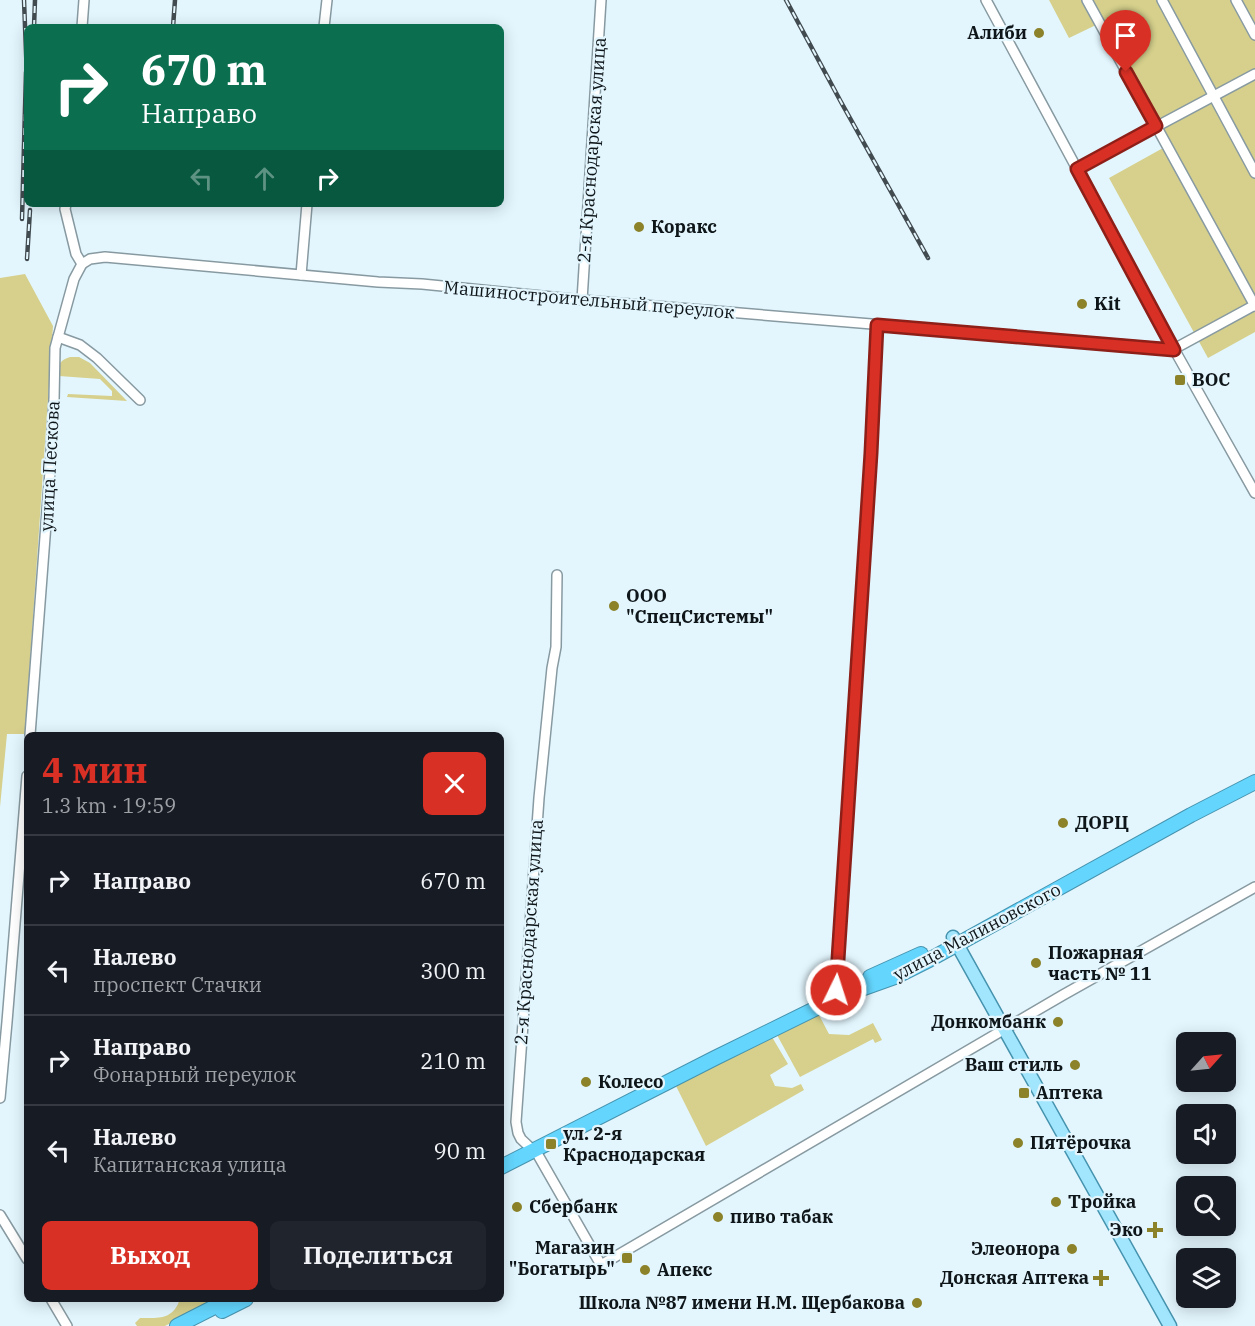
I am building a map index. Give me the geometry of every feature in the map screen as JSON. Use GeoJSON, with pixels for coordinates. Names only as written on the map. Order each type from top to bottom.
{"type":"FeatureCollection","features":[{"type":"Feature","properties":{"kind":"highway","name":"улица Малиновского"},"geometry":{"type":"LineString","coordinates":[[504,1156],[529,1147],[837,994],[895,977],[929,960],[955,941],[1255,773]]}},
{"type":"Feature","properties":{"kind":"highway","name":"улица Малиновского"},"geometry":{"type":"LineString","coordinates":[[955,941],[1255,782]]}},
{"type":"Feature","properties":{"kind":"highway","name":"улица Малиновского"},"geometry":{"type":"LineString","coordinates":[[504,1165],[529,1147]]}},
{"type":"Feature","properties":{"kind":"highway"},"geometry":{"type":"LineString","coordinates":[[177,1326],[224,1302]]}},
{"type":"Feature","properties":{"kind":"highway"},"geometry":{"type":"LineString","coordinates":[[194,1326],[240,1302]]}},
{"type":"Feature","properties":{"kind":"main road"},"geometry":{"type":"LineString","coordinates":[[955,941],[1170,1326]]}},
{"type":"Feature","properties":{"kind":"street"},"geometry":{"type":"LineString","coordinates":[[82,24],[84,0]]}},
{"type":"Feature","properties":{"kind":"street"},"geometry":{"type":"LineString","coordinates":[[324,24],[327,0]]}},
{"type":"Feature","properties":{"kind":"street","name":"2-я Краснодарская улица"},"geometry":{"type":"LineString","coordinates":[[582,300],[601,0]]}},
{"type":"Feature","properties":{"kind":"street"},"geometry":{"type":"LineString","coordinates":[[986,0],[1174,350],[1255,493]]}},
{"type":"Feature","properties":{"kind":"street"},"geometry":{"type":"LineString","coordinates":[[1087,0],[1255,305],[1174,350]]}},
{"type":"Feature","properties":{"kind":"street"},"geometry":{"type":"LineString","coordinates":[[1162,0],[1255,173]]}},
{"type":"Feature","properties":{"kind":"street"},"geometry":{"type":"LineString","coordinates":[[1236,0],[1255,35]]}},
{"type":"Feature","properties":{"kind":"street"},"geometry":{"type":"LineString","coordinates":[[1077,169],[1255,74]]}},
{"type":"Feature","properties":{"kind":"street"},"geometry":{"type":"LineString","coordinates":[[65,207],[76,254],[82,264]]}},
{"type":"Feature","properties":{"kind":"street"},"geometry":{"type":"LineString","coordinates":[[301,275],[308,207]]}},
{"type":"Feature","properties":{"kind":"street","name":"Машиностроительный переулок"},"geometry":{"type":"LineString","coordinates":[[82,264],[90,259],[105,257],[1174,350]]}},
{"type":"Feature","properties":{"kind":"street","name":"улица Пескова"},"geometry":{"type":"LineString","coordinates":[[30,732],[50,471],[55,348],[74,279],[82,264]]}},
{"type":"Feature","properties":{"kind":"street"},"geometry":{"type":"LineString","coordinates":[[837,994],[877,325]]}},
{"type":"Feature","properties":{"kind":"street"},"geometry":{"type":"LineString","coordinates":[[58,337],[80,345],[97,358],[140,400]]}},
{"type":"Feature","properties":{"kind":"street","name":"2-я Краснодарская улица"},"geometry":{"type":"LineString","coordinates":[[557,575],[556,647],[539,798],[516,1122],[518,1134],[537,1155],[601,1265],[1004,1030]]}},
{"type":"Feature","properties":{"kind":"street"},"geometry":{"type":"LineString","coordinates":[[0,1098],[24,815]]}},
{"type":"Feature","properties":{"kind":"street"},"geometry":{"type":"LineString","coordinates":[[1004,1030],[1255,887]]}},
{"type":"Feature","properties":{"kind":"street"},"geometry":{"type":"LineString","coordinates":[[0,1215],[24,1254]]}},
{"type":"Feature","properties":{"kind":"street"},"geometry":{"type":"LineString","coordinates":[[53,1302],[68,1326]]}},
{"type":"Feature","properties":{"kind":"shaded area"},"geometry":{"type":"Polygon","coordinates":[[[1049,0],[1255,0],[1255,332],[1208,358],[1109,178],[1163,148],[1096,25],[1069,38],[1049,0]]]}},
{"type":"Feature","properties":{"kind":"shaded area"},"geometry":{"type":"Polygon","coordinates":[[[25,274],[53,326],[25,732],[24,734],[7,734],[0,807],[0,278],[25,274]]]}},
{"type":"Feature","properties":{"kind":"shaded area"},"geometry":{"type":"Polygon","coordinates":[[[70,357],[79,357],[90,363],[127,401],[67,397],[68,394],[112,396],[112,391],[100,379],[56,374],[60,363],[70,357]]]}},
{"type":"Feature","properties":{"kind":"shaded area"},"geometry":{"type":"Polygon","coordinates":[[[819,1015],[829,1034],[849,1035],[873,1023],[882,1040],[875,1043],[873,1039],[800,1077],[777,1035],[819,1015]]]}},
{"type":"Feature","properties":{"kind":"shaded area"},"geometry":{"type":"Polygon","coordinates":[[[772,1037],[788,1064],[770,1075],[775,1086],[792,1088],[801,1084],[804,1090],[706,1146],[675,1084],[772,1037]]]}},
{"type":"Feature","properties":{"kind":"shaded area"},"geometry":{"type":"Polygon","coordinates":[[[179,1302],[212,1302],[165,1326],[137,1326],[135,1323],[140,1318],[159,1318],[169,1314],[179,1302]]]}},
{"type":"Feature","properties":{"kind":"railway"},"geometry":{"type":"LineString","coordinates":[[24,0],[25,24]]}},
{"type":"Feature","properties":{"kind":"railway"},"geometry":{"type":"LineString","coordinates":[[34,24],[35,0]]}},
{"type":"Feature","properties":{"kind":"railway"},"geometry":{"type":"LineString","coordinates":[[173,24],[175,0]]}},
{"type":"Feature","properties":{"kind":"railway"},"geometry":{"type":"LineString","coordinates":[[786,0],[928,258]]}},
{"type":"Feature","properties":{"kind":"railway"},"geometry":{"type":"LineString","coordinates":[[22,219],[24,146]]}},
{"type":"Feature","properties":{"kind":"railway"},"geometry":{"type":"LineString","coordinates":[[27,259],[30,210]]}},
{"type":"Feature","properties":{"kind":"place","name":"Алиби"},"geometry":{"type":"Point","coordinates":[1039,33]}},
{"type":"Feature","properties":{"kind":"place","name":"Коракс"},"geometry":{"type":"Point","coordinates":[639,227]}},
{"type":"Feature","properties":{"kind":"place","name":"Kit"},"geometry":{"type":"Point","coordinates":[1082,304]}},
{"type":"Feature","properties":{"kind":"place","name":"ВОС"},"geometry":{"type":"Point","coordinates":[1180,380]}},
{"type":"Feature","properties":{"kind":"place","name":"ООО \"СпецСистемы\""},"geometry":{"type":"Point","coordinates":[614,606]}},
{"type":"Feature","properties":{"kind":"place","name":"ДОРЦ"},"geometry":{"type":"Point","coordinates":[1063,823]}},
{"type":"Feature","properties":{"kind":"place","name":"Пожарная часть № 11"},"geometry":{"type":"Point","coordinates":[1036,963]}},
{"type":"Feature","properties":{"kind":"place","name":"Донкомбанк"},"geometry":{"type":"Point","coordinates":[1058,1022]}},
{"type":"Feature","properties":{"kind":"place","name":"Ваш стиль"},"geometry":{"type":"Point","coordinates":[1075,1065]}},
{"type":"Feature","properties":{"kind":"place","name":"Колесо"},"geometry":{"type":"Point","coordinates":[586,1082]}},
{"type":"Feature","properties":{"kind":"place","name":"Аптека"},"geometry":{"type":"Point","coordinates":[1024,1093]}},
{"type":"Feature","properties":{"kind":"place","name":"Пятёрочка"},"geometry":{"type":"Point","coordinates":[1018,1143]}},
{"type":"Feature","properties":{"kind":"place","name":"ул. 2-я Краснодарская"},"geometry":{"type":"Point","coordinates":[551,1144]}},
{"type":"Feature","properties":{"kind":"place","name":"Тройка"},"geometry":{"type":"Point","coordinates":[1056,1202]}},
{"type":"Feature","properties":{"kind":"place","name":"Сбербанк"},"geometry":{"type":"Point","coordinates":[517,1207]}},
{"type":"Feature","properties":{"kind":"place","name":"пиво табак"},"geometry":{"type":"Point","coordinates":[718,1217]}},
{"type":"Feature","properties":{"kind":"place","name":"Эко"},"geometry":{"type":"Point","coordinates":[1155,1230]}},
{"type":"Feature","properties":{"kind":"place","name":"Элеонора"},"geometry":{"type":"Point","coordinates":[1072,1249]}},
{"type":"Feature","properties":{"kind":"place","name":"Магазин \"Богатырь\""},"geometry":{"type":"Point","coordinates":[627,1258]}},
{"type":"Feature","properties":{"kind":"place","name":"Апекс"},"geometry":{"type":"Point","coordinates":[645,1270]}},
{"type":"Feature","properties":{"kind":"place","name":"Донская Аптека"},"geometry":{"type":"Point","coordinates":[1101,1278]}},
{"type":"Feature","properties":{"kind":"place","name":"Школа №87 имени Н.М. Щербакова"},"geometry":{"type":"Point","coordinates":[917,1303]}},
{"type":"Feature","properties":{"kind":"route"},"geometry":{"type":"LineString","coordinates":[[836,990],[871,453],[877,325],[1174,350],[1077,169],[1156,126],[1126,72]]}}]}
